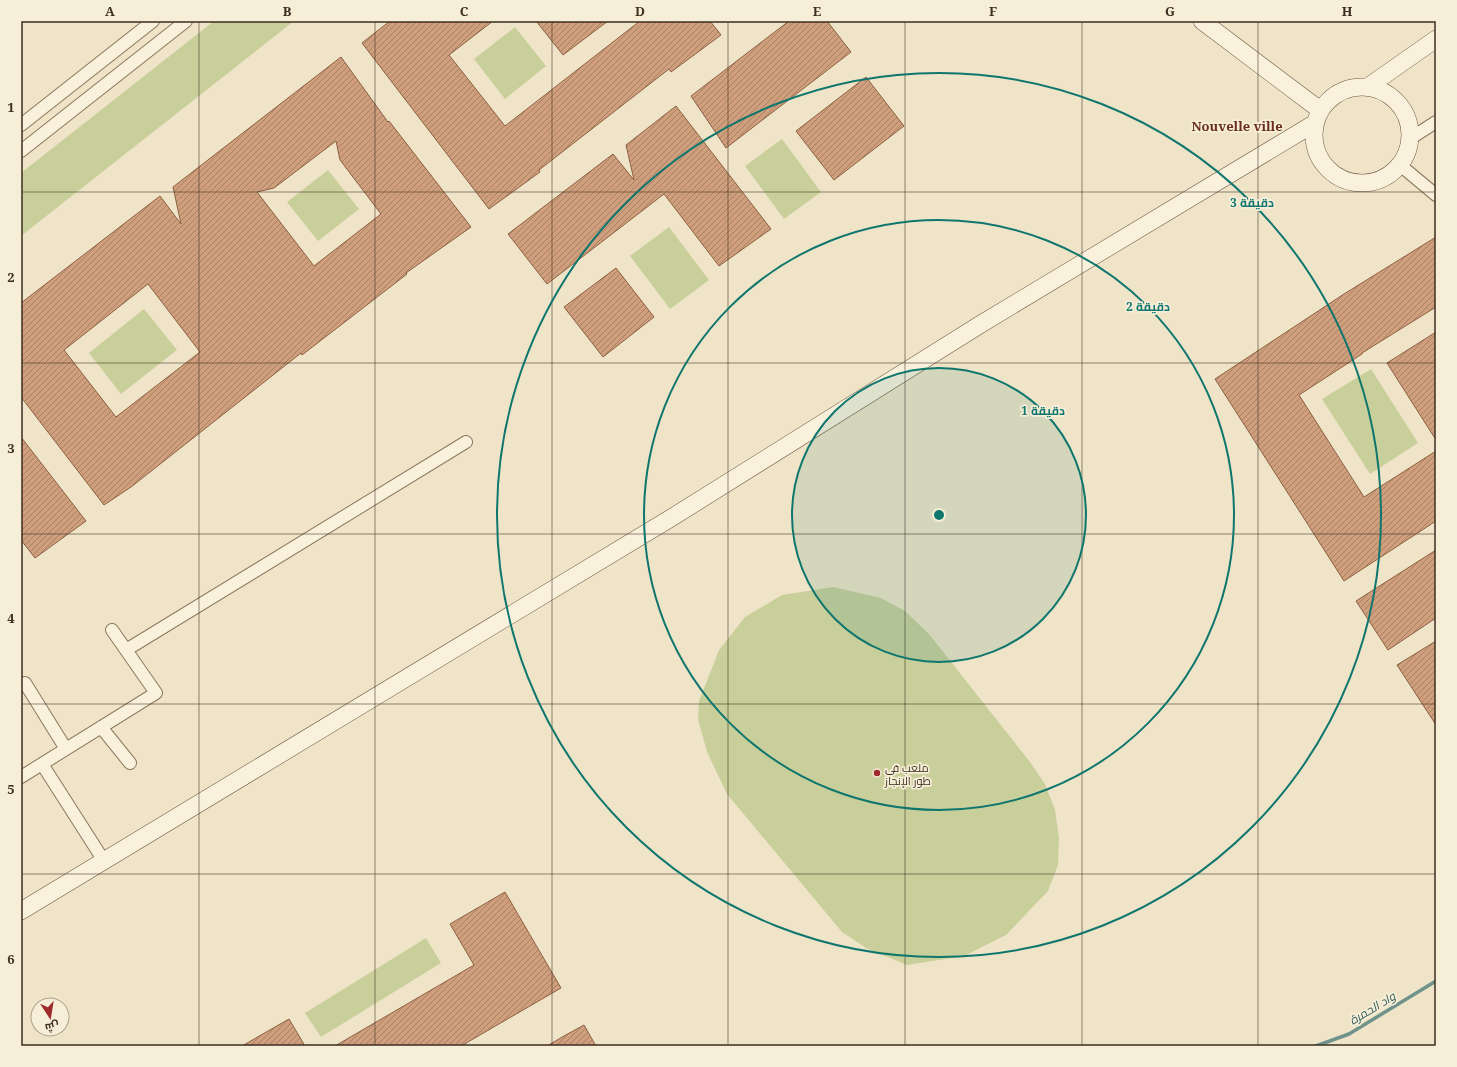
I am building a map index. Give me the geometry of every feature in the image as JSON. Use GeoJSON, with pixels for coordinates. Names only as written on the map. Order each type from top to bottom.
{"type":"FeatureCollection","features":[{"type":"Feature","properties":{"kind":"street"},"geometry":{"type":"LineString","coordinates":[[21,125],[153,21]]}},
{"type":"Feature","properties":{"kind":"street"},"geometry":{"type":"LineString","coordinates":[[21,151],[186,21]]}},
{"type":"Feature","properties":{"kind":"street"},"geometry":{"type":"LineString","coordinates":[[1202,21],[1317,117]]}},
{"type":"Feature","properties":{"kind":"street"},"geometry":{"type":"LineString","coordinates":[[1369,86],[1436,39]]}},
{"type":"Feature","properties":{"kind":"street"},"geometry":{"type":"LineString","coordinates":[[1355,86],[1369,86],[1383,91],[1395,99],[1404,110],[1410,124],[1411,138],[1408,152],[1400,165],[1390,175],[1377,181],[1362,183],[1348,181],[1335,175],[1320,159],[1313,138],[1317,117],[1329,99],[1341,91],[1355,86]]}},
{"type":"Feature","properties":{"kind":"street"},"geometry":{"type":"LineString","coordinates":[[31,117],[44,133]]}},
{"type":"Feature","properties":{"kind":"street"},"geometry":{"type":"LineString","coordinates":[[21,911],[670,518],[1317,117]]}},
{"type":"Feature","properties":{"kind":"street"},"geometry":{"type":"LineString","coordinates":[[1411,138],[1436,122]]}},
{"type":"Feature","properties":{"kind":"street"},"geometry":{"type":"LineString","coordinates":[[1400,165],[1436,195]]}},
{"type":"Feature","properties":{"kind":"street"},"geometry":{"type":"LineString","coordinates":[[126,650],[466,442]]}},
{"type":"Feature","properties":{"kind":"street"},"geometry":{"type":"LineString","coordinates":[[21,777],[156,693],[112,630]]}},
{"type":"Feature","properties":{"kind":"street"},"geometry":{"type":"LineString","coordinates":[[25,683],[66,749]]}},
{"type":"Feature","properties":{"kind":"street"},"geometry":{"type":"LineString","coordinates":[[101,727],[130,763]]}},
{"type":"Feature","properties":{"kind":"street"},"geometry":{"type":"LineString","coordinates":[[42,764],[104,861]]}},
{"type":"Feature","properties":{"kind":"green space"},"geometry":{"type":"Polygon","coordinates":[[[214,21],[294,21],[21,236],[21,173],[214,21]]]}},
{"type":"Feature","properties":{"kind":"green space"},"geometry":{"type":"Polygon","coordinates":[[[515,27],[546,66],[505,99],[474,59],[515,27]]]}},
{"type":"Feature","properties":{"kind":"green space"},"geometry":{"type":"Polygon","coordinates":[[[782,139],[821,192],[784,219],[745,166],[782,139]]]}},
{"type":"Feature","properties":{"kind":"green space"},"geometry":{"type":"Polygon","coordinates":[[[328,170],[359,209],[318,241],[287,202],[328,170]]]}},
{"type":"Feature","properties":{"kind":"green space"},"geometry":{"type":"Polygon","coordinates":[[[669,227],[709,280],[670,309],[630,256],[669,227]]]}},
{"type":"Feature","properties":{"kind":"green space"},"geometry":{"type":"Polygon","coordinates":[[[144,309],[177,350],[121,394],[89,353],[144,309]]]}},
{"type":"Feature","properties":{"kind":"green space"},"geometry":{"type":"Polygon","coordinates":[[[1371,369],[1418,443],[1370,474],[1322,399],[1371,369]]]}},
{"type":"Feature","properties":{"kind":"green space","name":"ملعب في طور الإنجاز"},"geometry":{"type":"Polygon","coordinates":[[[833,587],[881,598],[905,611],[929,634],[1030,762],[1045,784],[1055,810],[1059,838],[1058,865],[1048,891],[1006,935],[964,956],[907,965],[866,948],[842,932],[727,794],[707,752],[698,719],[699,701],[719,650],[745,617],[782,595],[833,587]]]}},
{"type":"Feature","properties":{"kind":"green space"},"geometry":{"type":"Polygon","coordinates":[[[426,938],[441,963],[321,1037],[305,1013],[426,938]]]}},
{"type":"Feature","properties":{"kind":"building"},"geometry":{"type":"Polygon","coordinates":[[[390,21],[493,21],[449,55],[505,126],[640,21],[710,21],[721,35],[671,72],[669,69],[539,170],[540,172],[489,209],[362,43],[390,21]]]}},
{"type":"Feature","properties":{"kind":"building"},"geometry":{"type":"Polygon","coordinates":[[[536,21],[608,21],[563,55],[536,21]]]}},
{"type":"Feature","properties":{"kind":"building"},"geometry":{"type":"Polygon","coordinates":[[[789,21],[827,21],[851,52],[726,148],[691,96],[789,21]]]}},
{"type":"Feature","properties":{"kind":"building"},"geometry":{"type":"Polygon","coordinates":[[[341,57],[388,122],[389,121],[471,227],[406,273],[407,274],[302,355],[301,353],[131,487],[104,505],[21,397],[21,303],[160,196],[181,224],[173,187],[341,57]],[[336,141],[274,188],[257,192],[314,266],[381,214],[340,160],[336,141]],[[148,284],[64,350],[116,417],[200,352],[148,284]]]}},
{"type":"Feature","properties":{"kind":"building"},"geometry":{"type":"Polygon","coordinates":[[[866,77],[904,126],[834,180],[796,131],[866,77]]]}},
{"type":"Feature","properties":{"kind":"building"},"geometry":{"type":"Polygon","coordinates":[[[676,106],[771,229],[719,266],[664,194],[547,284],[508,234],[613,154],[634,180],[626,145],[676,106]]]}},
{"type":"Feature","properties":{"kind":"building"},"geometry":{"type":"Polygon","coordinates":[[[1436,237],[1436,307],[1362,353],[1299,395],[1364,497],[1436,451],[1436,521],[1344,581],[1215,379],[1344,294],[1436,237]]]}},
{"type":"Feature","properties":{"kind":"building"},"geometry":{"type":"Polygon","coordinates":[[[616,268],[654,317],[603,357],[564,307],[616,268]]]}},
{"type":"Feature","properties":{"kind":"building"},"geometry":{"type":"Polygon","coordinates":[[[1436,332],[1436,440],[1387,363],[1436,332]]]}},
{"type":"Feature","properties":{"kind":"building"},"geometry":{"type":"Polygon","coordinates":[[[21,437],[86,521],[35,558],[21,540],[21,437]]]}},
{"type":"Feature","properties":{"kind":"building"},"geometry":{"type":"Polygon","coordinates":[[[1436,550],[1436,618],[1388,650],[1356,601],[1436,550]]]}},
{"type":"Feature","properties":{"kind":"building"},"geometry":{"type":"Polygon","coordinates":[[[1436,641],[1436,725],[1397,665],[1436,641]]]}},
{"type":"Feature","properties":{"kind":"building"},"geometry":{"type":"Polygon","coordinates":[[[505,892],[561,988],[461,1046],[335,1046],[474,965],[450,924],[505,892]]]}},
{"type":"Feature","properties":{"kind":"building"},"geometry":{"type":"Polygon","coordinates":[[[289,1019],[305,1046],[242,1046],[261,1035],[289,1019]]]}},
{"type":"Feature","properties":{"kind":"building"},"geometry":{"type":"Polygon","coordinates":[[[584,1025],[596,1046],[547,1046],[564,1036],[584,1025]]]}},
{"type":"Feature","properties":{"kind":"waterway","name":"واد الحمرة"},"geometry":{"type":"LineString","coordinates":[[1316,1046],[1349,1034],[1436,981]]}},
{"type":"Feature","properties":{"kind":"place","name":"ملعب في طور الإنجاز"},"geometry":{"type":"Point","coordinates":[877,773]}},
{"type":"Feature","properties":{"kind":"district","name":"Nouvelle ville"},"geometry":{"type":"Point","coordinates":[1237,126]}}]}
